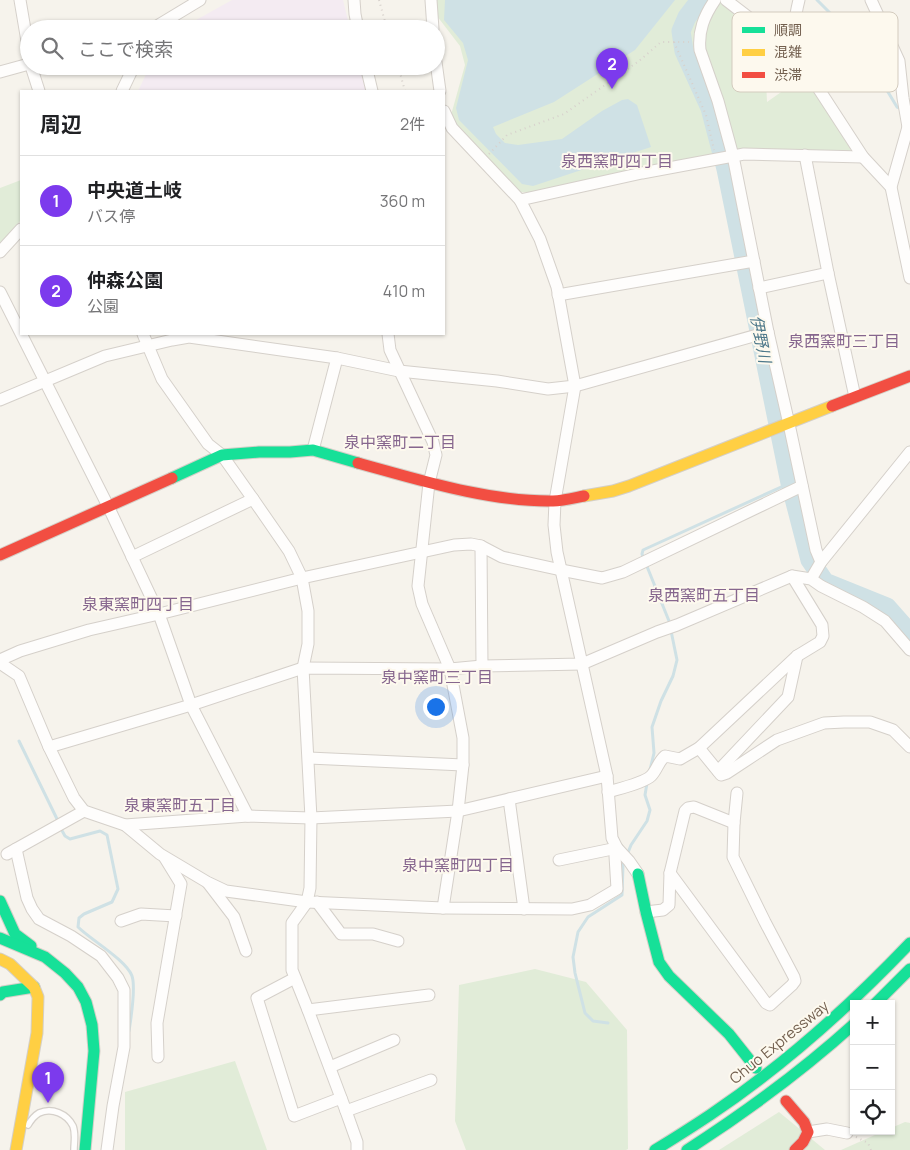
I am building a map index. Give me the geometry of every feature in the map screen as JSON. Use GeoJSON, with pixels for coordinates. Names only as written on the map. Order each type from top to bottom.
{"type":"FeatureCollection","features":[{"type":"Feature","properties":{"kind":"main road"},"geometry":{"type":"LineString","coordinates":[[0,556],[222,455],[313,450],[429,483],[508,499],[555,501],[629,486],[910,376]]}},
{"type":"Feature","properties":{"kind":"main road"},"geometry":{"type":"LineString","coordinates":[[638,874],[659,962],[669,976],[729,1034],[756,1068]]}},
{"type":"Feature","properties":{"kind":"main road"},"geometry":{"type":"LineString","coordinates":[[0,901],[4,914],[15,934],[65,973],[78,987],[86,1002],[92,1025],[94,1051],[85,1150]]}},
{"type":"Feature","properties":{"kind":"main road"},"geometry":{"type":"LineString","coordinates":[[0,938],[45,957]]}},
{"type":"Feature","properties":{"kind":"main road","name":"Chuo Expressway"},"geometry":{"type":"LineString","coordinates":[[654,1150],[718,1110],[780,1064],[834,1018],[884,971],[910,943]]}},
{"type":"Feature","properties":{"kind":"main road"},"geometry":{"type":"LineString","coordinates":[[0,959],[10,964],[34,987],[38,997],[37,1033],[17,1150]]}},
{"type":"Feature","properties":{"kind":"main road"},"geometry":{"type":"LineString","coordinates":[[880,1000],[910,970]]}},
{"type":"Feature","properties":{"kind":"main road"},"geometry":{"type":"LineString","coordinates":[[0,995],[3,992],[34,987]]}},
{"type":"Feature","properties":{"kind":"main road"},"geometry":{"type":"LineString","coordinates":[[687,1150],[729,1124],[792,1077],[850,1027]]}},
{"type":"Feature","properties":{"kind":"main road"},"geometry":{"type":"LineString","coordinates":[[786,1101],[804,1122],[808,1132],[804,1142],[795,1150]]}},
{"type":"Feature","properties":{"kind":"street"},"geometry":{"type":"LineString","coordinates":[[20,0],[23,20]]}},
{"type":"Feature","properties":{"kind":"street"},"geometry":{"type":"LineString","coordinates":[[167,20],[200,0]]}},
{"type":"Feature","properties":{"kind":"street"},"geometry":{"type":"LineString","coordinates":[[354,0],[356,20]]}},
{"type":"Feature","properties":{"kind":"street"},"geometry":{"type":"LineString","coordinates":[[431,0],[432,20]]}},
{"type":"Feature","properties":{"kind":"street"},"geometry":{"type":"LineString","coordinates":[[432,15],[439,12],[438,0]]}},
{"type":"Feature","properties":{"kind":"street"},"geometry":{"type":"LineString","coordinates":[[714,0],[706,12],[700,27],[700,50],[718,102],[733,156],[768,332],[816,550],[821,562]]}},
{"type":"Feature","properties":{"kind":"street"},"geometry":{"type":"LineString","coordinates":[[726,0],[742,12]]}},
{"type":"Feature","properties":{"kind":"street"},"geometry":{"type":"LineString","coordinates":[[871,0],[877,12]]}},
{"type":"Feature","properties":{"kind":"street"},"geometry":{"type":"LineString","coordinates":[[899,61],[910,67]]}},
{"type":"Feature","properties":{"kind":"street"},"geometry":{"type":"LineString","coordinates":[[899,61],[908,125],[891,186],[910,278]]}},
{"type":"Feature","properties":{"kind":"street"},"geometry":{"type":"LineString","coordinates":[[0,72],[20,67]]}},
{"type":"Feature","properties":{"kind":"street"},"geometry":{"type":"LineString","coordinates":[[33,75],[39,90]]}},
{"type":"Feature","properties":{"kind":"street"},"geometry":{"type":"LineString","coordinates":[[122,90],[130,75]]}},
{"type":"Feature","properties":{"kind":"street"},"geometry":{"type":"LineString","coordinates":[[368,75],[372,90]]}},
{"type":"Feature","properties":{"kind":"street"},"geometry":{"type":"LineString","coordinates":[[438,75],[440,90]]}},
{"type":"Feature","properties":{"kind":"street"},"geometry":{"type":"LineString","coordinates":[[821,92],[863,157],[891,186]]}},
{"type":"Feature","properties":{"kind":"street"},"geometry":{"type":"LineString","coordinates":[[445,113],[452,128],[520,200],[540,239],[557,287],[575,386],[555,501],[554,525],[561,570],[607,776],[612,838],[638,874]]}},
{"type":"Feature","properties":{"kind":"street"},"geometry":{"type":"LineString","coordinates":[[520,200],[642,173],[744,154],[863,157]]}},
{"type":"Feature","properties":{"kind":"street"},"geometry":{"type":"LineString","coordinates":[[804,155],[855,397]]}},
{"type":"Feature","properties":{"kind":"street"},"geometry":{"type":"LineString","coordinates":[[0,252],[20,230]]}},
{"type":"Feature","properties":{"kind":"street"},"geometry":{"type":"LineString","coordinates":[[558,295],[754,261]]}},
{"type":"Feature","properties":{"kind":"street"},"geometry":{"type":"LineString","coordinates":[[759,288],[828,273]]}},
{"type":"Feature","properties":{"kind":"street"},"geometry":{"type":"LineString","coordinates":[[0,292],[20,332]]}},
{"type":"Feature","properties":{"kind":"street"},"geometry":{"type":"LineString","coordinates":[[0,400],[105,356],[189,337],[337,358],[399,371],[497,381],[548,389],[575,386],[768,332]]}},
{"type":"Feature","properties":{"kind":"street"},"geometry":{"type":"LineString","coordinates":[[21,335],[108,506],[159,614],[191,705],[248,816]]}},
{"type":"Feature","properties":{"kind":"street"},"geometry":{"type":"LineString","coordinates":[[143,335],[166,385],[208,444],[222,455],[289,551],[302,578],[308,611],[308,644],[303,668],[309,758],[311,818],[310,888],[312,902],[341,934],[373,934],[398,941]]}},
{"type":"Feature","properties":{"kind":"street"},"geometry":{"type":"LineString","coordinates":[[388,335],[390,350],[433,442],[436,455],[429,483],[420,552],[418,586],[422,604],[450,669],[463,738],[463,766],[458,811],[443,908]]}},
{"type":"Feature","properties":{"kind":"street"},"geometry":{"type":"LineString","coordinates":[[313,450],[337,358]]}},
{"type":"Feature","properties":{"kind":"street"},"geometry":{"type":"LineString","coordinates":[[811,579],[821,562],[910,452]]}},
{"type":"Feature","properties":{"kind":"street"},"geometry":{"type":"LineString","coordinates":[[622,854],[615,856],[617,889],[590,906],[572,909],[443,908],[312,902],[226,891],[164,857],[125,825],[84,811],[74,798],[49,747],[19,676],[0,662],[20,651],[90,630],[302,578],[454,545],[471,544],[481,546],[502,557],[602,578],[623,572],[802,486]]}},
{"type":"Feature","properties":{"kind":"street"},"geometry":{"type":"LineString","coordinates":[[132,557],[253,499]]}},
{"type":"Feature","properties":{"kind":"street"},"geometry":{"type":"LineString","coordinates":[[481,546],[482,666]]}},
{"type":"Feature","properties":{"kind":"street"},"geometry":{"type":"LineString","coordinates":[[608,792],[638,783],[650,777],[660,760],[665,756],[680,759],[699,748],[797,656],[820,642],[823,636],[822,625],[792,576]]}},
{"type":"Feature","properties":{"kind":"street"},"geometry":{"type":"LineString","coordinates":[[49,747],[191,705],[303,668],[450,669],[482,666],[582,664],[792,576],[811,579],[863,607],[885,621],[910,650]]}},
{"type":"Feature","properties":{"kind":"street"},"geometry":{"type":"LineString","coordinates":[[718,771],[788,697],[797,656]]}},
{"type":"Feature","properties":{"kind":"street"},"geometry":{"type":"LineString","coordinates":[[699,748],[721,775],[777,740],[824,723],[870,722],[893,730],[910,747]]}},
{"type":"Feature","properties":{"kind":"street"},"geometry":{"type":"LineString","coordinates":[[309,758],[463,766]]}},
{"type":"Feature","properties":{"kind":"street"},"geometry":{"type":"LineString","coordinates":[[125,825],[248,816],[311,818],[458,811],[607,776]]}},
{"type":"Feature","properties":{"kind":"street"},"geometry":{"type":"LineString","coordinates":[[670,873],[766,1003],[770,1005],[795,982],[733,857],[737,793]]}},
{"type":"Feature","properties":{"kind":"street"},"geometry":{"type":"LineString","coordinates":[[509,799],[524,909]]}},
{"type":"Feature","properties":{"kind":"street"},"geometry":{"type":"LineString","coordinates":[[646,912],[663,910],[669,905],[670,873],[685,811],[688,808],[694,807],[734,823]]}},
{"type":"Feature","properties":{"kind":"street"},"geometry":{"type":"LineString","coordinates":[[84,811],[11,852],[27,898],[39,919],[72,936],[101,956],[118,978],[124,990],[124,1047],[107,1150]]}},
{"type":"Feature","properties":{"kind":"street"},"geometry":{"type":"LineString","coordinates":[[559,860],[622,854]]}},
{"type":"Feature","properties":{"kind":"street"},"geometry":{"type":"LineString","coordinates":[[158,1057],[157,1023],[181,884],[164,857]]}},
{"type":"Feature","properties":{"kind":"street"},"geometry":{"type":"LineString","coordinates":[[207,882],[234,917],[246,951]]}},
{"type":"Feature","properties":{"kind":"street"},"geometry":{"type":"LineString","coordinates":[[312,902],[292,923],[292,970],[357,1142],[354,1149]]}},
{"type":"Feature","properties":{"kind":"street"},"geometry":{"type":"LineString","coordinates":[[121,921],[141,914],[176,916]]}},
{"type":"Feature","properties":{"kind":"street"},"geometry":{"type":"LineString","coordinates":[[295,978],[257,998],[294,1116],[341,1098]]}},
{"type":"Feature","properties":{"kind":"street"},"geometry":{"type":"LineString","coordinates":[[308,1010],[429,996]]}},
{"type":"Feature","properties":{"kind":"street"},"geometry":{"type":"LineString","coordinates":[[330,1067],[394,1040]]}},
{"type":"Feature","properties":{"kind":"street"},"geometry":{"type":"LineString","coordinates":[[346,1111],[431,1080]]}},
{"type":"Feature","properties":{"kind":"street"},"geometry":{"type":"LineString","coordinates":[[808,1132],[827,1129],[847,1133]]}},
{"type":"Feature","properties":{"kind":"lane"},"geometry":{"type":"LineString","coordinates":[[17,1150],[22,1145],[28,1124],[39,1113],[47,1111],[54,1111],[68,1118],[74,1131],[74,1150]]}},
{"type":"Feature","properties":{"kind":"path"},"geometry":{"type":"LineString","coordinates":[[379,0],[385,20]]}},
{"type":"Feature","properties":{"kind":"path"},"geometry":{"type":"LineString","coordinates":[[483,161],[507,135],[564,114],[639,61],[661,42],[699,42]]}},
{"type":"Feature","properties":{"kind":"path"},"geometry":{"type":"LineString","coordinates":[[674,42],[706,116],[716,159]]}},
{"type":"Feature","properties":{"kind":"path"},"geometry":{"type":"LineString","coordinates":[[401,75],[405,90]]}},
{"type":"Feature","properties":{"kind":"path"},"geometry":{"type":"LineString","coordinates":[[847,1133],[868,1143],[870,1150]]}},
{"type":"Feature","properties":{"kind":"shaded area"},"geometry":{"type":"Polygon","coordinates":[[[232,0],[343,0],[348,20],[196,20],[232,0]]]}},
{"type":"Feature","properties":{"kind":"shaded area"},"geometry":{"type":"Polygon","coordinates":[[[445,0],[675,0],[635,50],[554,102],[493,127],[496,134],[505,143],[518,145],[562,139],[602,111],[622,100],[628,99],[637,105],[651,147],[533,186],[522,184],[459,120],[456,108],[468,60],[463,43],[444,20],[445,0]]]}},
{"type":"Feature","properties":{"kind":"shaded area"},"geometry":{"type":"Polygon","coordinates":[[[146,75],[362,75],[366,90],[138,90],[146,75]]]}},
{"type":"Feature","properties":{"kind":"green space"},"geometry":{"type":"Polygon","coordinates":[[[436,0],[721,0],[735,12],[732,12],[732,92],[767,92],[767,102],[781,92],[815,92],[853,146],[848,153],[741,150],[536,193],[520,192],[460,130],[451,115],[465,65],[460,46],[445,26],[445,20],[440,20],[437,16],[436,0]]]}},
{"type":"Feature","properties":{"kind":"green space"},"geometry":{"type":"Polygon","coordinates":[[[20,180],[20,221],[0,244],[0,188],[20,180]]]}},
{"type":"Feature","properties":{"kind":"green space"},"geometry":{"type":"Polygon","coordinates":[[[535,969],[586,982],[627,1030],[628,1149],[466,1150],[455,1121],[459,985],[535,969]]]}},
{"type":"Feature","properties":{"kind":"green space"},"geometry":{"type":"Polygon","coordinates":[[[235,1061],[267,1150],[125,1150],[125,1092],[235,1061]]]}},
{"type":"Feature","properties":{"kind":"green space"},"geometry":{"type":"Polygon","coordinates":[[[779,1112],[825,1150],[719,1150],[779,1112]]]}},
{"type":"Feature","properties":{"kind":"green space"},"geometry":{"type":"Polygon","coordinates":[[[905,1122],[910,1123],[910,1150],[841,1150],[875,1135],[895,1135],[895,1126],[905,1122]]]}},
{"type":"Feature","properties":{"kind":"waterway","name":"伊野川"},"geometry":{"type":"LineString","coordinates":[[700,0],[687,17],[681,31],[684,51],[710,108],[726,169],[790,483],[810,560],[825,582],[887,607],[910,633]]}},
{"type":"Feature","properties":{"kind":"waterway"},"geometry":{"type":"LineString","coordinates":[[817,0],[829,12]]}},
{"type":"Feature","properties":{"kind":"waterway"},"geometry":{"type":"LineString","coordinates":[[888,92],[897,107],[902,109]]}},
{"type":"Feature","properties":{"kind":"waterway"},"geometry":{"type":"LineString","coordinates":[[644,559],[643,550],[790,483]]}},
{"type":"Feature","properties":{"kind":"waterway"},"geometry":{"type":"LineString","coordinates":[[646,564],[669,621],[677,660],[673,676],[661,701],[652,727],[654,753],[650,770]]}},
{"type":"Feature","properties":{"kind":"waterway"},"geometry":{"type":"LineString","coordinates":[[19,741],[58,821]]}},
{"type":"Feature","properties":{"kind":"waterway"},"geometry":{"type":"LineString","coordinates":[[627,855],[631,845],[647,821],[650,810],[645,795],[647,783]]}},
{"type":"Feature","properties":{"kind":"waterway"},"geometry":{"type":"LineString","coordinates":[[60,827],[65,836],[70,839],[100,831],[107,835],[118,889],[112,902],[79,918],[78,927],[123,963],[132,976],[133,995],[129,1031]]}},
{"type":"Feature","properties":{"kind":"waterway"},"geometry":{"type":"LineString","coordinates":[[608,1023],[593,1021],[585,1013],[573,957],[578,932],[588,917],[622,895],[623,865],[625,861]]}},
{"type":"Feature","properties":{"kind":"traffic: fast"},"geometry":{"type":"LineString","coordinates":[[172,478],[222,455],[259,452],[313,450],[358,463]]}},
{"type":"Feature","properties":{"kind":"traffic: fast"},"geometry":{"type":"LineString","coordinates":[[638,874],[659,962],[669,976],[729,1034],[756,1068]]}},
{"type":"Feature","properties":{"kind":"traffic: fast"},"geometry":{"type":"LineString","coordinates":[[0,901],[15,934],[31,946]]}},
{"type":"Feature","properties":{"kind":"traffic: fast"},"geometry":{"type":"LineString","coordinates":[[0,938],[45,957],[65,973],[78,987],[86,1002],[92,1025],[94,1051],[85,1150]]}},
{"type":"Feature","properties":{"kind":"traffic: fast"},"geometry":{"type":"LineString","coordinates":[[655,1150],[737,1096],[789,1056],[839,1013],[910,943]]}},
{"type":"Feature","properties":{"kind":"traffic: fast"},"geometry":{"type":"LineString","coordinates":[[879,1000],[910,969]]}},
{"type":"Feature","properties":{"kind":"traffic: fast"},"geometry":{"type":"LineString","coordinates":[[0,995],[3,992],[34,987]]}},
{"type":"Feature","properties":{"kind":"traffic: fast"},"geometry":{"type":"LineString","coordinates":[[687,1150],[773,1090],[850,1027]]}},
{"type":"Feature","properties":{"kind":"traffic: slow"},"geometry":{"type":"LineString","coordinates":[[584,496],[629,486],[832,406]]}},
{"type":"Feature","properties":{"kind":"traffic: slow"},"geometry":{"type":"LineString","coordinates":[[0,959],[10,964],[34,987],[38,997],[37,1033],[16,1150]]}},
{"type":"Feature","properties":{"kind":"traffic: jam"},"geometry":{"type":"LineString","coordinates":[[832,406],[910,376]]}},
{"type":"Feature","properties":{"kind":"traffic: jam"},"geometry":{"type":"LineString","coordinates":[[358,463],[455,489],[504,498],[553,501],[584,496]]}},
{"type":"Feature","properties":{"kind":"traffic: jam"},"geometry":{"type":"LineString","coordinates":[[0,555],[172,478]]}},
{"type":"Feature","properties":{"kind":"traffic: jam"},"geometry":{"type":"LineString","coordinates":[[786,1101],[804,1122],[808,1132],[803,1142],[795,1150]]}},
{"type":"Feature","properties":{"kind":"place","name":"仲森公園"},"geometry":{"type":"Point","coordinates":[612,89]}},
{"type":"Feature","properties":{"kind":"place","name":"中央道土岐"},"geometry":{"type":"Point","coordinates":[48,1103]}},
{"type":"Feature","properties":{"kind":"district","name":"泉西窯町四丁目"},"geometry":{"type":"Point","coordinates":[617,161]}},
{"type":"Feature","properties":{"kind":"district","name":"泉西窯町三丁目"},"geometry":{"type":"Point","coordinates":[844,341]}},
{"type":"Feature","properties":{"kind":"district","name":"泉中窯町二丁目"},"geometry":{"type":"Point","coordinates":[400,442]}},
{"type":"Feature","properties":{"kind":"district","name":"泉西窯町五丁目"},"geometry":{"type":"Point","coordinates":[704,595]}},
{"type":"Feature","properties":{"kind":"district","name":"泉東窯町四丁目"},"geometry":{"type":"Point","coordinates":[138,604]}},
{"type":"Feature","properties":{"kind":"district","name":"泉中窯町三丁目"},"geometry":{"type":"Point","coordinates":[437,677]}},
{"type":"Feature","properties":{"kind":"district","name":"泉東窯町五丁目"},"geometry":{"type":"Point","coordinates":[180,805]}},
{"type":"Feature","properties":{"kind":"district","name":"泉中窯町四丁目"},"geometry":{"type":"Point","coordinates":[458,865]}}]}
